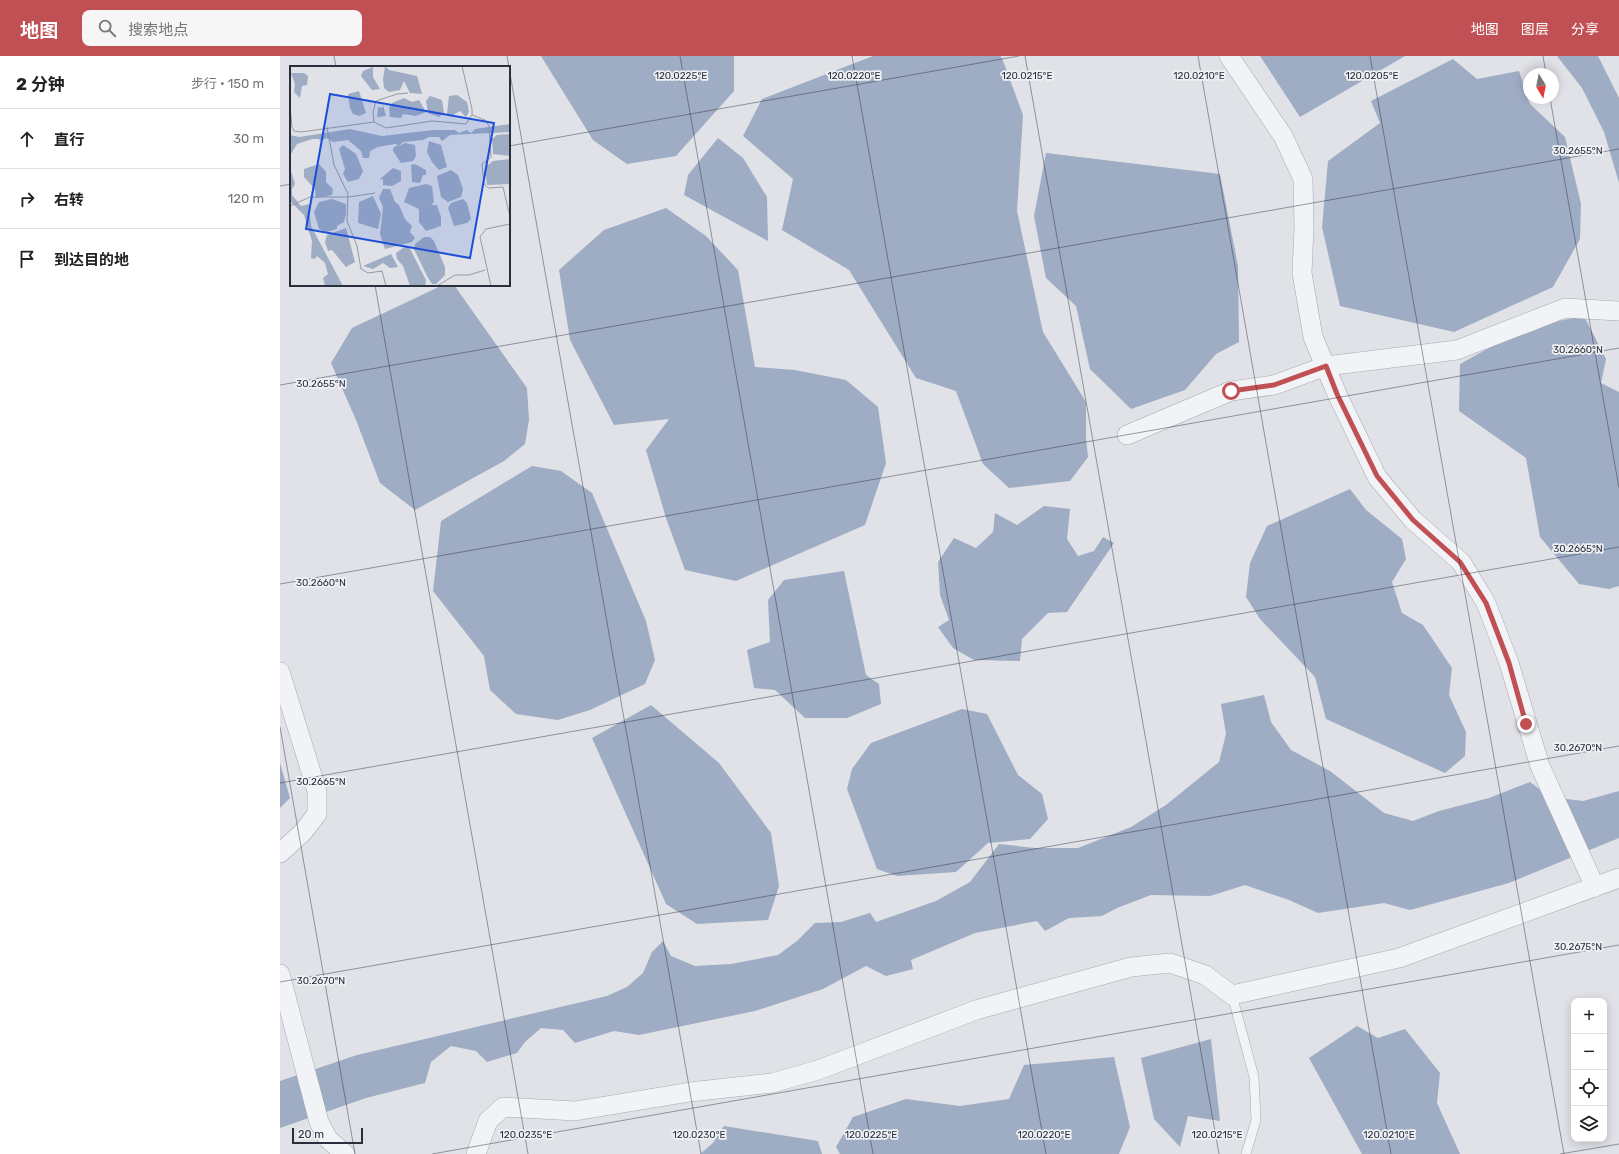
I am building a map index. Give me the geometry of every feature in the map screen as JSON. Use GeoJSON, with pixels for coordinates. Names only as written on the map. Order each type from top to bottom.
{"type":"FeatureCollection","features":[{"type":"Feature","properties":{"kind":"street"},"geometry":{"type":"LineString","coordinates":[[1229,56],[1283,136],[1303,179],[1304,228],[1302,273],[1313,337],[1337,394],[1377,476],[1413,520],[1460,562],[1486,603],[1509,663],[1540,766],[1596,887]]}},
{"type":"Feature","properties":{"kind":"street"},"geometry":{"type":"LineString","coordinates":[[1127,435],[1231,391],[1274,385],[1326,366],[1457,350],[1565,308],[1619,310]]}},
{"type":"Feature","properties":{"kind":"street"},"geometry":{"type":"LineString","coordinates":[[280,672],[317,791],[317,814],[303,832],[280,853]]}},
{"type":"Feature","properties":{"kind":"street"},"geometry":{"type":"LineString","coordinates":[[476,1154],[488,1121],[503,1107],[575,1110],[690,1092],[772,1083],[818,1070],[976,1010],[1131,968],[1170,963],[1205,976],[1232,996],[1399,958],[1619,878]]}},
{"type":"Feature","properties":{"kind":"street"},"geometry":{"type":"LineString","coordinates":[[280,974],[319,1122],[328,1139],[345,1154]]}},
{"type":"Feature","properties":{"kind":"lane"},"geometry":{"type":"LineString","coordinates":[[1232,996],[1254,1077],[1256,1120],[1246,1154]]}},
{"type":"Feature","properties":{"kind":"water"},"geometry":{"type":"Polygon","coordinates":[[[541,56],[734,56],[734,91],[676,156],[627,164],[593,140],[541,56]]]}},
{"type":"Feature","properties":{"kind":"water"},"geometry":{"type":"Polygon","coordinates":[[[873,56],[1000,56],[1002,58],[1023,115],[1017,211],[1043,332],[1086,402],[1086,438],[1088,457],[1070,481],[1009,488],[983,464],[956,391],[916,378],[849,270],[782,230],[793,179],[743,136],[762,99],[873,56]]]}},
{"type":"Feature","properties":{"kind":"water"},"geometry":{"type":"Polygon","coordinates":[[[1260,56],[1405,56],[1300,117],[1260,56]]]}},
{"type":"Feature","properties":{"kind":"water"},"geometry":{"type":"Polygon","coordinates":[[[1557,56],[1598,56],[1619,98],[1619,183],[1604,132],[1582,88],[1557,56]]]}},
{"type":"Feature","properties":{"kind":"water"},"geometry":{"type":"Polygon","coordinates":[[[1453,59],[1477,79],[1519,71],[1523,83],[1523,104],[1530,104],[1565,137],[1581,204],[1580,239],[1553,287],[1454,332],[1340,306],[1322,227],[1328,161],[1380,123],[1371,101],[1453,59]]]}},
{"type":"Feature","properties":{"kind":"water"},"geometry":{"type":"Polygon","coordinates":[[[718,138],[743,158],[767,197],[768,241],[684,195],[688,175],[718,138]]]}},
{"type":"Feature","properties":{"kind":"water"},"geometry":{"type":"Polygon","coordinates":[[[1046,153],[1220,174],[1238,266],[1239,342],[1216,354],[1185,390],[1131,409],[1090,369],[1076,306],[1046,278],[1034,216],[1046,153]]]}},
{"type":"Feature","properties":{"kind":"water"},"geometry":{"type":"Polygon","coordinates":[[[666,208],[706,236],[738,270],[755,367],[795,370],[846,380],[878,407],[886,463],[865,525],[736,581],[685,570],[666,518],[646,450],[669,419],[614,425],[570,340],[559,270],[604,230],[666,208]]]}},
{"type":"Feature","properties":{"kind":"water"},"geometry":{"type":"Polygon","coordinates":[[[441,286],[455,286],[527,388],[529,420],[525,444],[504,461],[415,510],[380,483],[356,420],[331,363],[352,328],[441,286]]]}},
{"type":"Feature","properties":{"kind":"water"},"geometry":{"type":"Polygon","coordinates":[[[1584,316],[1606,359],[1601,383],[1619,392],[1619,586],[1609,589],[1579,584],[1540,537],[1526,458],[1459,411],[1460,364],[1527,327],[1584,316]]]}},
{"type":"Feature","properties":{"kind":"water"},"geometry":{"type":"Polygon","coordinates":[[[532,466],[561,471],[592,493],[646,621],[655,660],[645,684],[590,710],[558,720],[516,714],[490,690],[484,656],[433,591],[441,521],[532,466]]]}},
{"type":"Feature","properties":{"kind":"water"},"geometry":{"type":"Polygon","coordinates":[[[1350,489],[1366,510],[1402,539],[1406,559],[1392,582],[1402,613],[1423,625],[1452,668],[1449,695],[1466,732],[1465,756],[1445,773],[1326,719],[1315,677],[1260,619],[1246,597],[1250,563],[1267,526],[1350,489]]]}},
{"type":"Feature","properties":{"kind":"water"},"geometry":{"type":"Polygon","coordinates":[[[1044,506],[1070,509],[1067,539],[1078,556],[1094,551],[1103,537],[1114,543],[1067,612],[1048,613],[1022,639],[1020,661],[974,660],[953,648],[938,627],[949,620],[940,595],[938,562],[954,538],[976,548],[993,532],[995,513],[1017,525],[1044,506]]]}},
{"type":"Feature","properties":{"kind":"water"},"geometry":{"type":"Polygon","coordinates":[[[844,571],[866,675],[879,684],[881,704],[847,718],[805,718],[775,690],[754,688],[747,650],[770,642],[768,600],[784,580],[844,571]]]}},
{"type":"Feature","properties":{"kind":"water"},"geometry":{"type":"Polygon","coordinates":[[[1264,695],[1271,722],[1291,750],[1330,771],[1384,813],[1413,821],[1439,811],[1489,798],[1530,782],[1550,797],[1583,801],[1619,791],[1619,838],[1509,883],[1410,910],[1384,903],[1318,913],[1289,900],[1245,885],[1210,896],[1151,895],[1117,908],[1102,916],[1069,918],[1045,931],[1037,921],[975,933],[911,960],[913,969],[886,976],[866,966],[823,989],[755,1011],[639,1035],[614,1031],[575,1043],[563,1030],[541,1028],[525,1042],[517,1053],[487,1062],[476,1051],[451,1046],[431,1062],[425,1083],[366,1098],[280,1128],[280,1081],[357,1055],[607,996],[627,987],[643,973],[652,952],[663,941],[671,956],[695,966],[731,964],[778,955],[797,941],[815,923],[841,922],[870,913],[876,922],[936,901],[970,882],[999,844],[1035,848],[1078,848],[1131,827],[1166,805],[1219,762],[1226,734],[1221,704],[1264,695]]]}},
{"type":"Feature","properties":{"kind":"water"},"geometry":{"type":"Polygon","coordinates":[[[651,705],[719,763],[771,833],[779,886],[768,920],[697,924],[666,904],[592,738],[651,705]]]}},
{"type":"Feature","properties":{"kind":"water"},"geometry":{"type":"Polygon","coordinates":[[[962,709],[987,714],[1018,775],[1042,794],[1048,819],[1030,839],[988,843],[956,872],[897,876],[877,869],[847,789],[852,769],[871,743],[962,709]]]}},
{"type":"Feature","properties":{"kind":"water"},"geometry":{"type":"Polygon","coordinates":[[[280,763],[290,798],[280,808],[280,763]]]}},
{"type":"Feature","properties":{"kind":"water"},"geometry":{"type":"Polygon","coordinates":[[[1357,1026],[1378,1038],[1405,1029],[1440,1073],[1437,1103],[1460,1154],[1362,1154],[1309,1058],[1357,1026]]]}},
{"type":"Feature","properties":{"kind":"water"},"geometry":{"type":"Polygon","coordinates":[[[1211,1039],[1220,1121],[1188,1116],[1180,1147],[1154,1119],[1141,1058],[1211,1039]]]}},
{"type":"Feature","properties":{"kind":"water"},"geometry":{"type":"Polygon","coordinates":[[[1114,1057],[1130,1127],[1119,1154],[840,1154],[836,1147],[853,1117],[906,1099],[960,1106],[1009,1099],[1024,1065],[1114,1057]]]}},
{"type":"Feature","properties":{"kind":"water"},"geometry":{"type":"Polygon","coordinates":[[[724,1126],[818,1141],[822,1154],[700,1154],[713,1143],[724,1126]]]}},
{"type":"Feature","properties":{"kind":"route"},"geometry":{"type":"LineString","coordinates":[[1231,391],[1274,385],[1326,366],[1337,394],[1377,476],[1413,520],[1460,562],[1486,603],[1509,663],[1526,724]]}}]}
